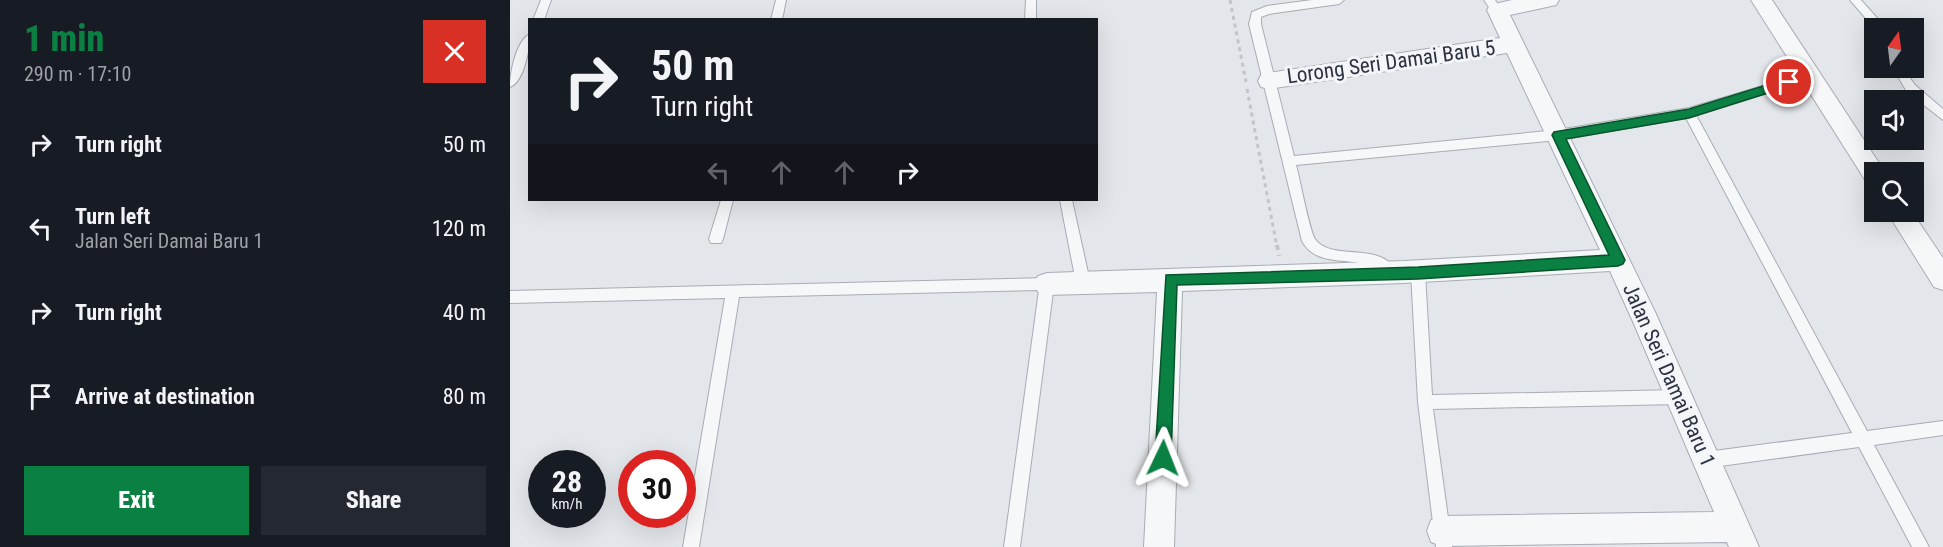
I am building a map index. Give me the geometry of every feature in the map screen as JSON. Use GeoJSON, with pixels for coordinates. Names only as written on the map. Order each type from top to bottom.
{"type":"FeatureCollection","features":[{"type":"Feature","properties":{"kind":"street"},"geometry":{"type":"LineString","coordinates":[[1493,5],[1549,0]]}},
{"type":"Feature","properties":{"kind":"street"},"geometry":{"type":"LineString","coordinates":[[1761,0],[1866,162]]}},
{"type":"Feature","properties":{"kind":"street","name":"Jalan Seri Damai Baru 1"},"geometry":{"type":"LineString","coordinates":[[1493,5],[1618,260],[1739,537]]}},
{"type":"Feature","properties":{"kind":"street","name":"Lorong Seri Damai Baru 5"},"geometry":{"type":"LineString","coordinates":[[1269,81],[1514,44]]}},
{"type":"Feature","properties":{"kind":"street"},"geometry":{"type":"LineString","coordinates":[[1906,222],[1943,279]]}},
{"type":"Feature","properties":{"kind":"street"},"geometry":{"type":"LineString","coordinates":[[1047,284],[1283,275],[1418,273],[1618,260]]}},
{"type":"Feature","properties":{"kind":"street"},"geometry":{"type":"LineString","coordinates":[[1159,547],[1170,280]]}},
{"type":"Feature","properties":{"kind":"street"},"geometry":{"type":"LineString","coordinates":[[1443,539],[1739,537]]}},
{"type":"Feature","properties":{"kind":"lane"},"geometry":{"type":"LineString","coordinates":[[539,18],[546,0]]}},
{"type":"Feature","properties":{"kind":"lane"},"geometry":{"type":"LineString","coordinates":[[776,18],[781,0]]}},
{"type":"Feature","properties":{"kind":"lane"},"geometry":{"type":"LineString","coordinates":[[1030,0],[1030,18]]}},
{"type":"Feature","properties":{"kind":"lane"},"geometry":{"type":"LineString","coordinates":[[1339,0],[1267,10],[1256,15],[1255,24],[1309,241],[1319,252],[1336,258],[1372,260],[1392,273]]}},
{"type":"Feature","properties":{"kind":"lane"},"geometry":{"type":"LineString","coordinates":[[1855,0],[1872,18]]}},
{"type":"Feature","properties":{"kind":"lane"},"geometry":{"type":"LineString","coordinates":[[510,83],[528,42]]}},
{"type":"Feature","properties":{"kind":"lane"},"geometry":{"type":"LineString","coordinates":[[1288,162],[1558,135],[1689,113],[1809,76]]}},
{"type":"Feature","properties":{"kind":"lane"},"geometry":{"type":"LineString","coordinates":[[1903,78],[1911,90],[1943,115]]}},
{"type":"Feature","properties":{"kind":"lane"},"geometry":{"type":"LineString","coordinates":[[1689,113],[1921,547]]}},
{"type":"Feature","properties":{"kind":"lane"},"geometry":{"type":"LineString","coordinates":[[716,239],[727,201]]}},
{"type":"Feature","properties":{"kind":"lane"},"geometry":{"type":"LineString","coordinates":[[1066,201],[1083,282]]}},
{"type":"Feature","properties":{"kind":"lane"},"geometry":{"type":"LineString","coordinates":[[1418,273],[1425,402],[1443,539]]}},
{"type":"Feature","properties":{"kind":"lane"},"geometry":{"type":"LineString","coordinates":[[510,297],[1047,284],[1012,547]]}},
{"type":"Feature","properties":{"kind":"lane"},"geometry":{"type":"LineString","coordinates":[[691,547],[733,291]]}},
{"type":"Feature","properties":{"kind":"lane"},"geometry":{"type":"LineString","coordinates":[[1425,402],[1679,397]]}},
{"type":"Feature","properties":{"kind":"lane"},"geometry":{"type":"LineString","coordinates":[[1706,460],[1943,428]]}},
{"type":"Feature","properties":{"kind":"path"},"geometry":{"type":"LineString","coordinates":[[1230,0],[1283,275]]}},
{"type":"Feature","properties":{"kind":"route"},"geometry":{"type":"LineString","coordinates":[[1163,458],[1170,280],[1497,270],[1618,260],[1558,135],[1689,113],[1789,82]]}}]}
